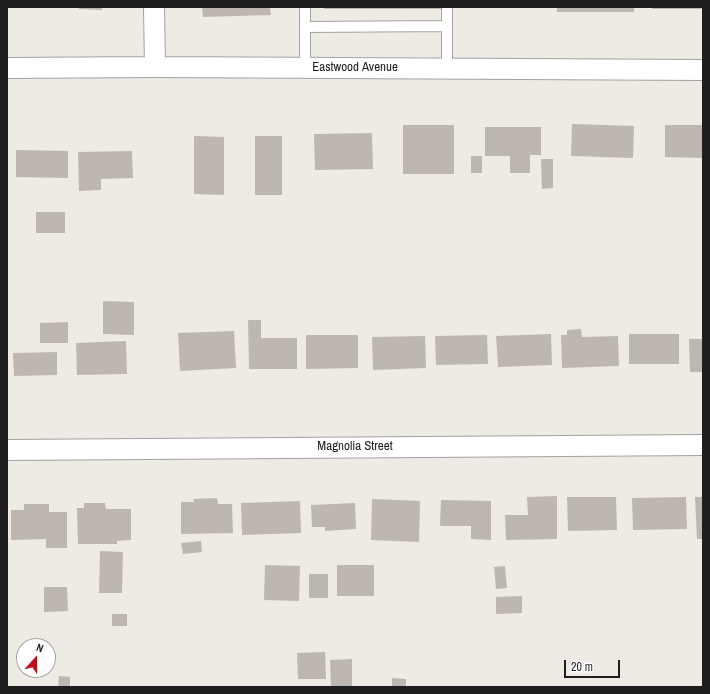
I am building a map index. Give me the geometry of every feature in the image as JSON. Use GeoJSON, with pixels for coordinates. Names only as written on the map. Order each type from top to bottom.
{"type":"FeatureCollection","features":[{"type":"Feature","properties":{"kind":"street"},"geometry":{"type":"LineString","coordinates":[[154,7],[155,67]]}},
{"type":"Feature","properties":{"kind":"street","name":"Eastwood Avenue"},"geometry":{"type":"LineString","coordinates":[[7,68],[155,67],[703,70]]}},
{"type":"Feature","properties":{"kind":"street","name":"Magnolia Street"},"geometry":{"type":"LineString","coordinates":[[7,450],[703,445]]}},
{"type":"Feature","properties":{"kind":"lane"},"geometry":{"type":"LineString","coordinates":[[305,7],[305,68]]}},
{"type":"Feature","properties":{"kind":"lane"},"geometry":{"type":"LineString","coordinates":[[446,7],[447,69]]}},
{"type":"Feature","properties":{"kind":"lane"},"geometry":{"type":"LineString","coordinates":[[305,27],[447,26]]}},
{"type":"Feature","properties":{"kind":"building"},"geometry":{"type":"Polygon","coordinates":[[[79,7],[102,7],[102,10],[79,9],[79,7]]]}},
{"type":"Feature","properties":{"kind":"building"},"geometry":{"type":"Polygon","coordinates":[[[202,7],[270,7],[271,15],[203,17],[202,7]]]}},
{"type":"Feature","properties":{"kind":"building"},"geometry":{"type":"Polygon","coordinates":[[[324,7],[441,7],[441,9],[324,9],[324,7]]]}},
{"type":"Feature","properties":{"kind":"building"},"geometry":{"type":"Polygon","coordinates":[[[557,7],[634,7],[634,12],[557,12],[557,7]]]}},
{"type":"Feature","properties":{"kind":"building"},"geometry":{"type":"Polygon","coordinates":[[[652,7],[703,7],[703,9],[652,9],[652,7]]]}},
{"type":"Feature","properties":{"kind":"building"},"geometry":{"type":"Polygon","coordinates":[[[572,124],[634,126],[633,158],[571,156],[572,124]]]}},
{"type":"Feature","properties":{"kind":"building"},"geometry":{"type":"Polygon","coordinates":[[[403,125],[454,125],[454,174],[403,174],[403,125]]]}},
{"type":"Feature","properties":{"kind":"building"},"geometry":{"type":"Polygon","coordinates":[[[665,125],[703,125],[703,158],[665,157],[665,125]]]}},
{"type":"Feature","properties":{"kind":"building"},"geometry":{"type":"Polygon","coordinates":[[[485,127],[541,127],[541,155],[530,155],[530,173],[510,173],[510,156],[485,156],[485,127]]]}},
{"type":"Feature","properties":{"kind":"building"},"geometry":{"type":"Polygon","coordinates":[[[372,133],[373,169],[315,170],[314,134],[372,133]]]}},
{"type":"Feature","properties":{"kind":"building"},"geometry":{"type":"Polygon","coordinates":[[[194,136],[224,137],[224,195],[194,194],[194,136]]]}},
{"type":"Feature","properties":{"kind":"building"},"geometry":{"type":"Polygon","coordinates":[[[255,136],[282,136],[282,195],[255,195],[255,136]]]}},
{"type":"Feature","properties":{"kind":"building"},"geometry":{"type":"Polygon","coordinates":[[[16,150],[68,151],[68,178],[16,177],[16,150]]]}},
{"type":"Feature","properties":{"kind":"building"},"geometry":{"type":"Polygon","coordinates":[[[132,151],[133,178],[101,179],[101,190],[79,191],[78,152],[132,151]]]}},
{"type":"Feature","properties":{"kind":"building"},"geometry":{"type":"Polygon","coordinates":[[[471,156],[482,156],[482,173],[471,173],[471,156]]]}},
{"type":"Feature","properties":{"kind":"building"},"geometry":{"type":"Polygon","coordinates":[[[541,159],[553,159],[553,188],[542,189],[541,159]]]}},
{"type":"Feature","properties":{"kind":"building"},"geometry":{"type":"Polygon","coordinates":[[[36,212],[65,212],[65,233],[36,233],[36,212]]]}},
{"type":"Feature","properties":{"kind":"building"},"geometry":{"type":"Polygon","coordinates":[[[103,301],[134,302],[134,335],[103,334],[103,301]]]}},
{"type":"Feature","properties":{"kind":"building"},"geometry":{"type":"Polygon","coordinates":[[[248,320],[261,320],[261,338],[297,338],[297,369],[249,369],[248,320]]]}},
{"type":"Feature","properties":{"kind":"building"},"geometry":{"type":"Polygon","coordinates":[[[68,322],[68,343],[40,343],[40,323],[68,322]]]}},
{"type":"Feature","properties":{"kind":"building"},"geometry":{"type":"Polygon","coordinates":[[[581,329],[582,337],[618,336],[619,366],[562,368],[561,335],[567,335],[567,330],[581,329]]]}},
{"type":"Feature","properties":{"kind":"building"},"geometry":{"type":"Polygon","coordinates":[[[234,331],[236,368],[180,371],[178,333],[234,331]]]}},
{"type":"Feature","properties":{"kind":"building"},"geometry":{"type":"Polygon","coordinates":[[[551,334],[552,365],[498,367],[496,336],[551,334]]]}},
{"type":"Feature","properties":{"kind":"building"},"geometry":{"type":"Polygon","coordinates":[[[629,334],[679,334],[679,364],[629,364],[629,334]]]}},
{"type":"Feature","properties":{"kind":"building"},"geometry":{"type":"Polygon","coordinates":[[[306,335],[358,335],[358,368],[306,369],[306,335]]]}},
{"type":"Feature","properties":{"kind":"building"},"geometry":{"type":"Polygon","coordinates":[[[487,335],[488,364],[436,365],[435,336],[487,335]]]}},
{"type":"Feature","properties":{"kind":"building"},"geometry":{"type":"Polygon","coordinates":[[[425,336],[426,368],[373,370],[372,337],[425,336]]]}},
{"type":"Feature","properties":{"kind":"building"},"geometry":{"type":"Polygon","coordinates":[[[689,339],[703,339],[703,372],[690,372],[689,339]]]}},
{"type":"Feature","properties":{"kind":"building"},"geometry":{"type":"Polygon","coordinates":[[[126,341],[127,374],[77,375],[76,343],[126,341]]]}},
{"type":"Feature","properties":{"kind":"building"},"geometry":{"type":"Polygon","coordinates":[[[57,352],[57,375],[14,376],[13,353],[57,352]]]}},
{"type":"Feature","properties":{"kind":"building"},"geometry":{"type":"Polygon","coordinates":[[[557,496],[557,539],[506,540],[505,515],[528,515],[527,497],[557,496]]]}},
{"type":"Feature","properties":{"kind":"building"},"geometry":{"type":"Polygon","coordinates":[[[567,497],[616,497],[617,530],[568,531],[567,497]]]}},
{"type":"Feature","properties":{"kind":"building"},"geometry":{"type":"Polygon","coordinates":[[[686,497],[687,529],[633,530],[632,498],[686,497]]]}},
{"type":"Feature","properties":{"kind":"building"},"geometry":{"type":"Polygon","coordinates":[[[695,497],[703,497],[703,539],[697,539],[695,497]]]}},
{"type":"Feature","properties":{"kind":"building"},"geometry":{"type":"Polygon","coordinates":[[[217,498],[218,504],[232,504],[233,533],[181,534],[181,502],[194,502],[193,499],[217,498]]]}},
{"type":"Feature","properties":{"kind":"building"},"geometry":{"type":"Polygon","coordinates":[[[372,499],[420,501],[419,542],[371,540],[372,499]]]}},
{"type":"Feature","properties":{"kind":"building"},"geometry":{"type":"Polygon","coordinates":[[[441,500],[491,501],[491,540],[471,539],[471,526],[440,526],[441,500]]]}},
{"type":"Feature","properties":{"kind":"building"},"geometry":{"type":"Polygon","coordinates":[[[300,501],[301,533],[242,535],[241,503],[300,501]]]}},
{"type":"Feature","properties":{"kind":"building"},"geometry":{"type":"Polygon","coordinates":[[[84,503],[105,503],[106,509],[131,509],[131,540],[117,541],[117,544],[78,544],[77,508],[84,508],[84,503]]]}},
{"type":"Feature","properties":{"kind":"building"},"geometry":{"type":"Polygon","coordinates":[[[355,503],[356,529],[325,531],[325,527],[312,527],[311,505],[355,503]]]}},
{"type":"Feature","properties":{"kind":"building"},"geometry":{"type":"Polygon","coordinates":[[[24,504],[49,504],[49,512],[67,512],[67,548],[46,548],[46,539],[11,540],[11,510],[24,510],[24,504]]]}},
{"type":"Feature","properties":{"kind":"building"},"geometry":{"type":"Polygon","coordinates":[[[201,541],[202,552],[183,554],[181,543],[201,541]]]}},
{"type":"Feature","properties":{"kind":"building"},"geometry":{"type":"Polygon","coordinates":[[[100,551],[123,552],[122,593],[99,593],[100,551]]]}},
{"type":"Feature","properties":{"kind":"building"},"geometry":{"type":"Polygon","coordinates":[[[265,565],[300,566],[299,601],[264,600],[265,565]]]}},
{"type":"Feature","properties":{"kind":"building"},"geometry":{"type":"Polygon","coordinates":[[[337,565],[374,565],[374,596],[337,596],[337,565]]]}},
{"type":"Feature","properties":{"kind":"building"},"geometry":{"type":"Polygon","coordinates":[[[505,566],[507,588],[496,589],[494,567],[505,566]]]}},
{"type":"Feature","properties":{"kind":"building"},"geometry":{"type":"Polygon","coordinates":[[[309,574],[328,574],[328,598],[309,598],[309,574]]]}},
{"type":"Feature","properties":{"kind":"building"},"geometry":{"type":"Polygon","coordinates":[[[44,587],[67,587],[68,611],[44,612],[44,587]]]}},
{"type":"Feature","properties":{"kind":"building"},"geometry":{"type":"Polygon","coordinates":[[[522,596],[522,613],[496,614],[496,597],[522,596]]]}},
{"type":"Feature","properties":{"kind":"building"},"geometry":{"type":"Polygon","coordinates":[[[112,614],[127,614],[127,626],[112,626],[112,614]]]}},
{"type":"Feature","properties":{"kind":"building"},"geometry":{"type":"Polygon","coordinates":[[[325,652],[326,679],[298,679],[297,653],[325,652]]]}},
{"type":"Feature","properties":{"kind":"building"},"geometry":{"type":"Polygon","coordinates":[[[352,659],[352,687],[331,687],[330,660],[352,659]]]}},
{"type":"Feature","properties":{"kind":"building"},"geometry":{"type":"Polygon","coordinates":[[[59,676],[70,677],[70,687],[58,687],[59,676]]]}},
{"type":"Feature","properties":{"kind":"building"},"geometry":{"type":"Polygon","coordinates":[[[392,678],[406,679],[406,687],[392,687],[392,678]]]}}]}
